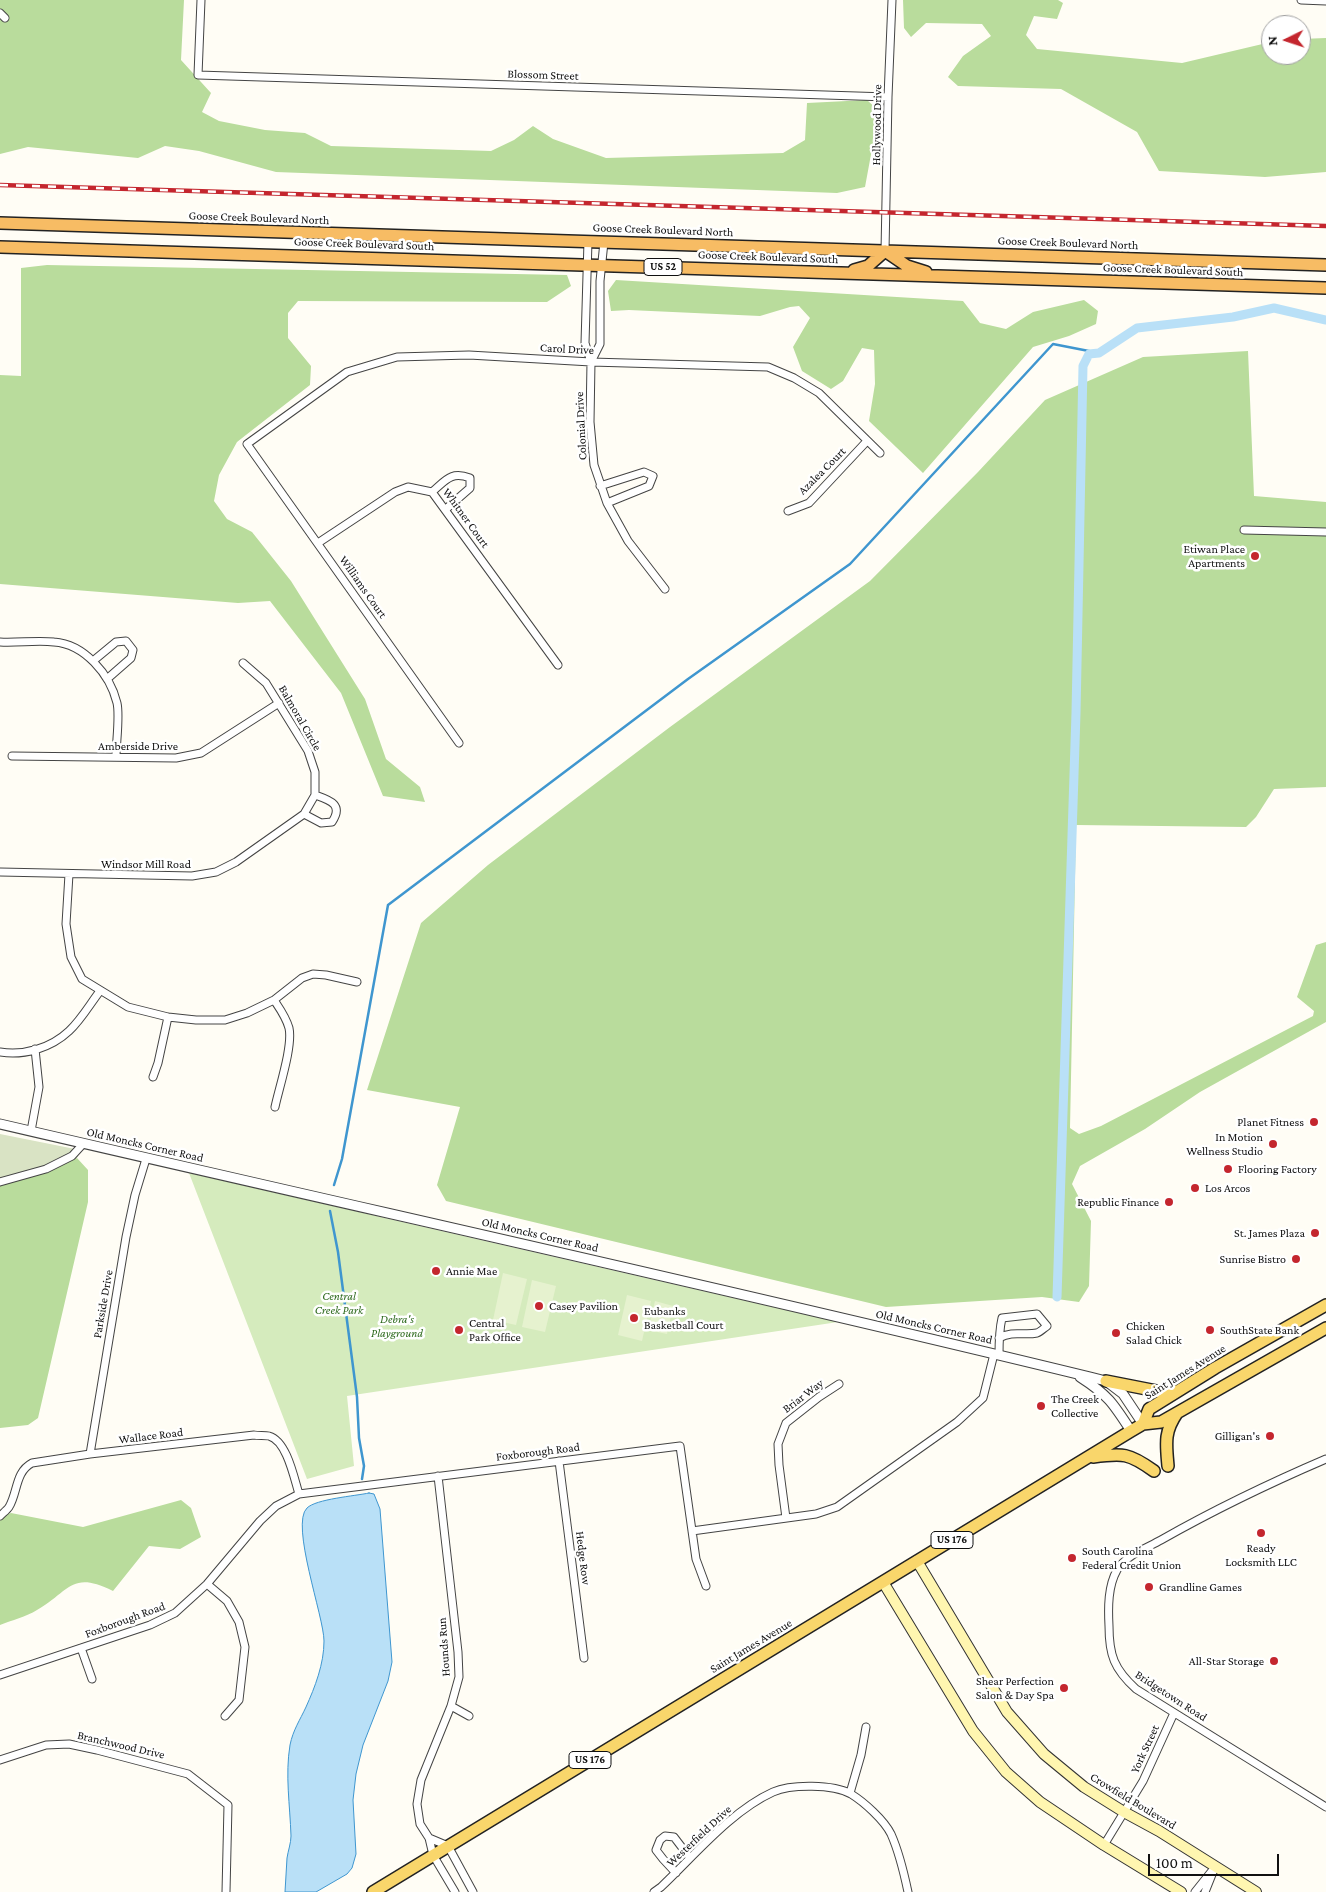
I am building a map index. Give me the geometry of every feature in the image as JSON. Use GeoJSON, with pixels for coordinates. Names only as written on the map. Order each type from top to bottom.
{"type":"FeatureCollection","features":[{"type":"Feature","properties":{"kind":"highway","name":"Goose Creek Boulevard North"},"geometry":{"type":"LineString","coordinates":[[0,223],[1326,265]]}},
{"type":"Feature","properties":{"kind":"highway","name":"Goose Creek Boulevard South"},"geometry":{"type":"LineString","coordinates":[[0,247],[1326,288]]}},
{"type":"Feature","properties":{"kind":"highway"},"geometry":{"type":"LineString","coordinates":[[832,273],[868,266],[885,251],[907,266],[943,276]]}},
{"type":"Feature","properties":{"kind":"main road","name":"Saint James Avenue"},"geometry":{"type":"LineString","coordinates":[[1143,1424],[1149,1409],[1179,1389],[1326,1304]]}},
{"type":"Feature","properties":{"kind":"main road","name":"Saint James Avenue"},"geometry":{"type":"LineString","coordinates":[[373,1892],[1131,1431],[1143,1424],[1161,1422],[1326,1328]]}},
{"type":"Feature","properties":{"kind":"main road"},"geometry":{"type":"LineString","coordinates":[[1106,1381],[1167,1393],[1179,1389]]}},
{"type":"Feature","properties":{"kind":"main road"},"geometry":{"type":"LineString","coordinates":[[1168,1466],[1166,1438],[1170,1423],[1178,1412]]}},
{"type":"Feature","properties":{"kind":"main road"},"geometry":{"type":"LineString","coordinates":[[1089,1457],[1119,1454],[1129,1456],[1154,1471]]}},
{"type":"Feature","properties":{"kind":"main road","name":"Crowfield Boulevard"},"geometry":{"type":"LineString","coordinates":[[917,1561],[1007,1712],[1044,1754],[1084,1787],[1159,1831],[1256,1892]]}},
{"type":"Feature","properties":{"kind":"main road"},"geometry":{"type":"LineString","coordinates":[[883,1582],[973,1731],[1006,1772],[1040,1802],[1104,1845],[1181,1892]]}},
{"type":"Feature","properties":{"kind":"street","name":"Blossom Street"},"geometry":{"type":"LineString","coordinates":[[201,0],[198,75],[888,97]]}},
{"type":"Feature","properties":{"kind":"street","name":"Hollywood Drive"},"geometry":{"type":"LineString","coordinates":[[885,251],[892,0]]}},
{"type":"Feature","properties":{"kind":"street"},"geometry":{"type":"LineString","coordinates":[[1301,0],[1326,1]]}},
{"type":"Feature","properties":{"kind":"street","name":"Colonial Drive"},"geometry":{"type":"LineString","coordinates":[[588,242],[585,343],[591,362],[590,422],[594,465],[607,503],[628,541],[665,589]]}},
{"type":"Feature","properties":{"kind":"street","name":"Colonial Drive"},"geometry":{"type":"LineString","coordinates":[[591,362],[600,344],[604,242]]}},
{"type":"Feature","properties":{"kind":"street","name":"Carol Drive"},"geometry":{"type":"LineString","coordinates":[[247,444],[347,372],[397,358],[469,354],[591,362],[768,367],[794,378],[819,393],[880,453]]}},
{"type":"Feature","properties":{"kind":"street","name":"Azalea Court"},"geometry":{"type":"LineString","coordinates":[[788,511],[809,503],[867,441]]}},
{"type":"Feature","properties":{"kind":"street","name":"Williams Court"},"geometry":{"type":"LineString","coordinates":[[247,444],[459,743]]}},
{"type":"Feature","properties":{"kind":"street"},"geometry":{"type":"LineString","coordinates":[[600,486],[644,472],[653,476],[650,486],[607,503]]}},
{"type":"Feature","properties":{"kind":"street"},"geometry":{"type":"LineString","coordinates":[[432,492],[451,476],[462,475],[470,478],[470,488],[446,509]]}},
{"type":"Feature","properties":{"kind":"street","name":"Whitner Court"},"geometry":{"type":"LineString","coordinates":[[318,543],[395,492],[408,487],[432,492],[558,665]]}},
{"type":"Feature","properties":{"kind":"street"},"geometry":{"type":"LineString","coordinates":[[1244,530],[1326,532]]}},
{"type":"Feature","properties":{"kind":"street"},"geometry":{"type":"LineString","coordinates":[[93,661],[116,642],[126,641],[133,650],[131,658],[107,679]]}},
{"type":"Feature","properties":{"kind":"street"},"geometry":{"type":"LineString","coordinates":[[0,642],[55,642],[76,648],[93,661],[107,679],[117,704],[116,757]]}},
{"type":"Feature","properties":{"kind":"street","name":"Balmoral Circle"},"geometry":{"type":"LineString","coordinates":[[243,663],[266,683],[308,751],[315,772],[315,795]]}},
{"type":"Feature","properties":{"kind":"street","name":"Amberside Drive"},"geometry":{"type":"LineString","coordinates":[[12,756],[176,758],[201,754],[279,703]]}},
{"type":"Feature","properties":{"kind":"street"},"geometry":{"type":"LineString","coordinates":[[315,795],[332,801],[336,809],[336,816],[332,822],[321,823],[304,814],[315,795]]}},
{"type":"Feature","properties":{"kind":"street","name":"Windsor Mill Road"},"geometry":{"type":"LineString","coordinates":[[0,872],[192,876],[216,872],[236,862],[304,814]]}},
{"type":"Feature","properties":{"kind":"street"},"geometry":{"type":"LineString","coordinates":[[69,874],[66,924],[71,957],[82,979],[128,1007],[168,1017],[196,1020],[225,1020],[247,1013],[274,1000],[302,978],[313,974],[357,982]]}},
{"type":"Feature","properties":{"kind":"street"},"geometry":{"type":"LineString","coordinates":[[0,1052],[14,1054],[49,1045],[69,1031],[100,991]]}},
{"type":"Feature","properties":{"kind":"street"},"geometry":{"type":"LineString","coordinates":[[274,1000],[286,1018],[289,1030],[289,1043],[275,1107]]}},
{"type":"Feature","properties":{"kind":"street"},"geometry":{"type":"LineString","coordinates":[[153,1077],[168,1017]]}},
{"type":"Feature","properties":{"kind":"street"},"geometry":{"type":"LineString","coordinates":[[31,1131],[39,1087],[35,1049]]}},
{"type":"Feature","properties":{"kind":"street","name":"Old Moncks Corner Road"},"geometry":{"type":"LineString","coordinates":[[0,1124],[146,1159],[587,1258],[1106,1381]]}},
{"type":"Feature","properties":{"kind":"street"},"geometry":{"type":"LineString","coordinates":[[0,1182],[46,1169],[72,1156],[83,1144]]}},
{"type":"Feature","properties":{"kind":"street","name":"Parkside Drive"},"geometry":{"type":"LineString","coordinates":[[90,1454],[126,1237],[135,1195],[146,1159]]}},
{"type":"Feature","properties":{"kind":"street"},"geometry":{"type":"LineString","coordinates":[[706,1586],[696,1559],[692,1531],[816,1514],[837,1507],[957,1422],[983,1398],[997,1354],[999,1338],[1002,1318],[1037,1314],[1047,1326],[1037,1333],[1006,1334],[999,1338]]}},
{"type":"Feature","properties":{"kind":"street"},"geometry":{"type":"LineString","coordinates":[[1074,1373],[1100,1390],[1112,1402],[1131,1431]]}},
{"type":"Feature","properties":{"kind":"street"},"geometry":{"type":"LineString","coordinates":[[1106,1381],[1123,1394],[1143,1424]]}},
{"type":"Feature","properties":{"kind":"street","name":"Briar Way"},"geometry":{"type":"LineString","coordinates":[[786,1518],[778,1444],[786,1423],[839,1384]]}},
{"type":"Feature","properties":{"kind":"street","name":"Wallace Road"},"geometry":{"type":"LineString","coordinates":[[0,1516],[9,1507],[20,1475],[25,1467],[32,1463],[90,1454],[254,1435],[270,1436],[280,1444],[289,1460],[298,1494]]}},
{"type":"Feature","properties":{"kind":"street","name":"Foxborough Road"},"geometry":{"type":"LineString","coordinates":[[0,1675],[150,1625],[175,1613],[206,1584],[260,1521],[276,1506],[298,1494],[680,1446],[692,1531]]}},
{"type":"Feature","properties":{"kind":"street","name":"Bridgetown Road"},"geometry":{"type":"LineString","coordinates":[[1326,1459],[1194,1522],[1134,1554],[1118,1569],[1111,1587],[1108,1610],[1109,1639],[1113,1661],[1122,1677],[1136,1690],[1326,1808]]}},
{"type":"Feature","properties":{"kind":"street","name":"Hedge Row"},"geometry":{"type":"LineString","coordinates":[[559,1461],[584,1658]]}},
{"type":"Feature","properties":{"kind":"street","name":"Hounds Run"},"geometry":{"type":"LineString","coordinates":[[438,1476],[458,1652],[459,1677],[451,1706],[421,1780],[418,1804],[420,1824],[429,1838],[433,1855],[455,1892]]}},
{"type":"Feature","properties":{"kind":"street"},"geometry":{"type":"LineString","coordinates":[[206,1584],[226,1601],[240,1622],[245,1647],[239,1700],[225,1716]]}},
{"type":"Feature","properties":{"kind":"street"},"geometry":{"type":"LineString","coordinates":[[81,1648],[92,1679]]}},
{"type":"Feature","properties":{"kind":"street"},"geometry":{"type":"LineString","coordinates":[[451,1706],[469,1716]]}},
{"type":"Feature","properties":{"kind":"street","name":"York Street"},"geometry":{"type":"LineString","coordinates":[[1104,1845],[1143,1781],[1174,1713]]}},
{"type":"Feature","properties":{"kind":"street"},"geometry":{"type":"LineString","coordinates":[[850,1793],[861,1755],[866,1727]]}},
{"type":"Feature","properties":{"kind":"street","name":"Branchwood Drive"},"geometry":{"type":"LineString","coordinates":[[0,1760],[46,1745],[69,1744],[188,1774],[228,1805],[226,1892]]}},
{"type":"Feature","properties":{"kind":"street","name":"Westerfield Drive"},"geometry":{"type":"LineString","coordinates":[[654,1892],[676,1874],[729,1821],[755,1802],[774,1791],[802,1785],[850,1793],[873,1812],[890,1833],[902,1866],[908,1892]]}},
{"type":"Feature","properties":{"kind":"street"},"geometry":{"type":"LineString","coordinates":[[676,1874],[656,1850],[660,1840],[665,1836],[674,1837],[690,1858]]}},
{"type":"Feature","properties":{"kind":"street"},"geometry":{"type":"LineString","coordinates":[[429,1838],[448,1846],[473,1892]]}},
{"type":"Feature","properties":{"kind":"street"},"geometry":{"type":"LineString","coordinates":[[1195,1892],[1215,1867]]}},
{"type":"Feature","properties":{"kind":"street"},"geometry":{"type":"LineString","coordinates":[[1206,1892],[1215,1867]]}},
{"type":"Feature","properties":{"kind":"green space"},"geometry":{"type":"Polygon","coordinates":[[[0,0],[184,0],[181,60],[211,93],[202,112],[219,121],[265,130],[305,133],[331,146],[491,151],[514,140],[533,126],[553,139],[606,158],[783,153],[805,140],[807,103],[867,100],[879,111],[865,187],[837,193],[276,172],[199,151],[165,146],[138,158],[28,147],[0,154],[0,0]]]}},
{"type":"Feature","properties":{"kind":"green space"},"geometry":{"type":"Polygon","coordinates":[[[903,0],[1058,0],[1063,3],[1057,19],[1034,16],[1026,35],[1037,49],[1182,63],[1261,44],[1261,65],[1311,65],[1311,39],[1326,38],[1326,172],[1265,177],[1159,171],[1137,132],[1061,89],[958,86],[948,77],[963,56],[991,36],[982,24],[926,23],[911,37],[904,28],[903,0]]]}},
{"type":"Feature","properties":{"kind":"green space"},"geometry":{"type":"Polygon","coordinates":[[[47,265],[567,275],[571,286],[547,302],[298,301],[288,313],[288,338],[311,366],[310,385],[237,442],[219,475],[214,501],[227,519],[252,532],[291,581],[365,699],[386,759],[420,787],[425,802],[383,796],[341,693],[270,601],[238,603],[0,584],[0,375],[21,376],[21,268],[47,265]]]}},
{"type":"Feature","properties":{"kind":"green space"},"geometry":{"type":"Polygon","coordinates":[[[616,280],[963,301],[980,323],[1006,329],[1033,312],[1084,300],[1098,311],[1096,324],[1069,336],[1033,347],[923,473],[869,421],[875,384],[874,350],[862,348],[843,381],[831,389],[802,371],[793,347],[810,318],[799,306],[760,316],[629,310],[611,311],[608,291],[616,280]]]}},
{"type":"Feature","properties":{"kind":"green space"},"geometry":{"type":"Polygon","coordinates":[[[1248,351],[1254,496],[1326,502],[1326,787],[1274,789],[1256,817],[1246,827],[1076,825],[1070,1128],[1079,1134],[1101,1126],[1313,1016],[1314,1011],[1297,997],[1316,945],[1326,942],[1326,1022],[1200,1092],[1145,1129],[1080,1166],[1072,1184],[1091,1221],[1089,1286],[1079,1302],[1042,1297],[886,1307],[446,1201],[437,1185],[460,1107],[367,1090],[421,923],[488,865],[670,727],[870,581],[978,472],[1045,400],[1143,357],[1248,351]]]}},
{"type":"Feature","properties":{"kind":"green space"},"geometry":{"type":"Polygon","coordinates":[[[0,1134],[80,1150],[77,1158],[0,1186],[0,1134]]]}},
{"type":"Feature","properties":{"kind":"green space"},"geometry":{"type":"Polygon","coordinates":[[[77,1158],[88,1170],[88,1202],[38,1418],[28,1425],[0,1428],[0,1186],[77,1158]]]}},
{"type":"Feature","properties":{"kind":"green space","name":"Central Creek Park"},"geometry":{"type":"Polygon","coordinates":[[[189,1173],[838,1322],[347,1396],[354,1466],[307,1479],[189,1173]]]}},
{"type":"Feature","properties":{"kind":"green space"},"geometry":{"type":"Polygon","coordinates":[[[503,1273],[527,1279],[516,1325],[493,1320],[503,1273]]]}},
{"type":"Feature","properties":{"kind":"green space","name":"Casey Pavilion"},"geometry":{"type":"Polygon","coordinates":[[[532,1280],[556,1286],[545,1332],[522,1327],[532,1280]]]}},
{"type":"Feature","properties":{"kind":"green space","name":"Eubanks Basketball Court"},"geometry":{"type":"Polygon","coordinates":[[[627,1295],[651,1301],[642,1341],[618,1335],[627,1295]]]}},
{"type":"Feature","properties":{"kind":"green space"},"geometry":{"type":"Polygon","coordinates":[[[655,1301],[673,1306],[667,1334],[648,1330],[655,1301]]]}},
{"type":"Feature","properties":{"kind":"green space"},"geometry":{"type":"Polygon","coordinates":[[[181,1500],[191,1508],[201,1537],[180,1549],[149,1546],[113,1591],[88,1582],[79,1583],[64,1590],[48,1603],[24,1617],[0,1625],[0,1517],[11,1513],[83,1527],[181,1500]]]}},
{"type":"Feature","properties":{"kind":"water"},"geometry":{"type":"Polygon","coordinates":[[[369,1493],[374,1494],[380,1509],[392,1662],[388,1681],[363,1745],[356,1774],[353,1800],[356,1854],[352,1868],[347,1874],[316,1892],[285,1892],[287,1858],[291,1841],[288,1779],[290,1745],[316,1683],[324,1650],[323,1629],[309,1572],[302,1532],[303,1517],[307,1508],[319,1502],[369,1493]]]}},
{"type":"Feature","properties":{"kind":"waterway"},"geometry":{"type":"LineString","coordinates":[[1057,1297],[1076,713],[1083,366],[1089,354],[1099,353],[1137,328],[1233,317],[1274,308],[1326,320]]}},
{"type":"Feature","properties":{"kind":"waterway"},"geometry":{"type":"LineString","coordinates":[[334,1185],[342,1159],[388,905],[688,679],[850,564],[1053,344],[1099,353]]}},
{"type":"Feature","properties":{"kind":"waterway"},"geometry":{"type":"LineString","coordinates":[[330,1211],[338,1252],[357,1397],[359,1438],[364,1466],[362,1479]]}},
{"type":"Feature","properties":{"kind":"railway"},"geometry":{"type":"LineString","coordinates":[[0,185],[1326,226]]}},
{"type":"Feature","properties":{"kind":"place","name":"Etiwan Place Apartments"},"geometry":{"type":"Point","coordinates":[1255,556]}},
{"type":"Feature","properties":{"kind":"place","name":"Planet Fitness"},"geometry":{"type":"Point","coordinates":[1314,1122]}},
{"type":"Feature","properties":{"kind":"place","name":"In Motion Wellness Studio"},"geometry":{"type":"Point","coordinates":[1273,1144]}},
{"type":"Feature","properties":{"kind":"place","name":"Flooring Factory"},"geometry":{"type":"Point","coordinates":[1228,1169]}},
{"type":"Feature","properties":{"kind":"place","name":"Los Arcos"},"geometry":{"type":"Point","coordinates":[1195,1188]}},
{"type":"Feature","properties":{"kind":"place","name":"Republic Finance"},"geometry":{"type":"Point","coordinates":[1169,1202]}},
{"type":"Feature","properties":{"kind":"place","name":"St. James Plaza"},"geometry":{"type":"Point","coordinates":[1315,1233]}},
{"type":"Feature","properties":{"kind":"place","name":"Sunrise Bistro"},"geometry":{"type":"Point","coordinates":[1296,1259]}},
{"type":"Feature","properties":{"kind":"place","name":"Annie Mae"},"geometry":{"type":"Point","coordinates":[436,1271]}},
{"type":"Feature","properties":{"kind":"place","name":"Casey Pavilion"},"geometry":{"type":"Point","coordinates":[539,1306]}},
{"type":"Feature","properties":{"kind":"place","name":"Eubanks Basketball Court"},"geometry":{"type":"Point","coordinates":[634,1318]}},
{"type":"Feature","properties":{"kind":"place","name":"Central Park Office"},"geometry":{"type":"Point","coordinates":[459,1330]}},
{"type":"Feature","properties":{"kind":"place","name":"SouthState Bank"},"geometry":{"type":"Point","coordinates":[1210,1330]}},
{"type":"Feature","properties":{"kind":"place","name":"Chicken Salad Chick"},"geometry":{"type":"Point","coordinates":[1116,1333]}},
{"type":"Feature","properties":{"kind":"place","name":"The Creek Collective"},"geometry":{"type":"Point","coordinates":[1041,1406]}},
{"type":"Feature","properties":{"kind":"place","name":"Gilligan's"},"geometry":{"type":"Point","coordinates":[1270,1436]}},
{"type":"Feature","properties":{"kind":"place","name":"Ready Locksmith LLC"},"geometry":{"type":"Point","coordinates":[1261,1533]}},
{"type":"Feature","properties":{"kind":"place","name":"South Carolina Federal Credit Union"},"geometry":{"type":"Point","coordinates":[1072,1558]}},
{"type":"Feature","properties":{"kind":"place","name":"Grandline Games"},"geometry":{"type":"Point","coordinates":[1149,1587]}},
{"type":"Feature","properties":{"kind":"place","name":"All-Star Storage"},"geometry":{"type":"Point","coordinates":[1274,1661]}},
{"type":"Feature","properties":{"kind":"place","name":"Shear Perfection Salon & Day Spa"},"geometry":{"type":"Point","coordinates":[1064,1688]}},
{"type":"Feature","properties":{"kind":"park label","name":"Debra's Playground"},"geometry":{"type":"Point","coordinates":[397,1326]}}]}
